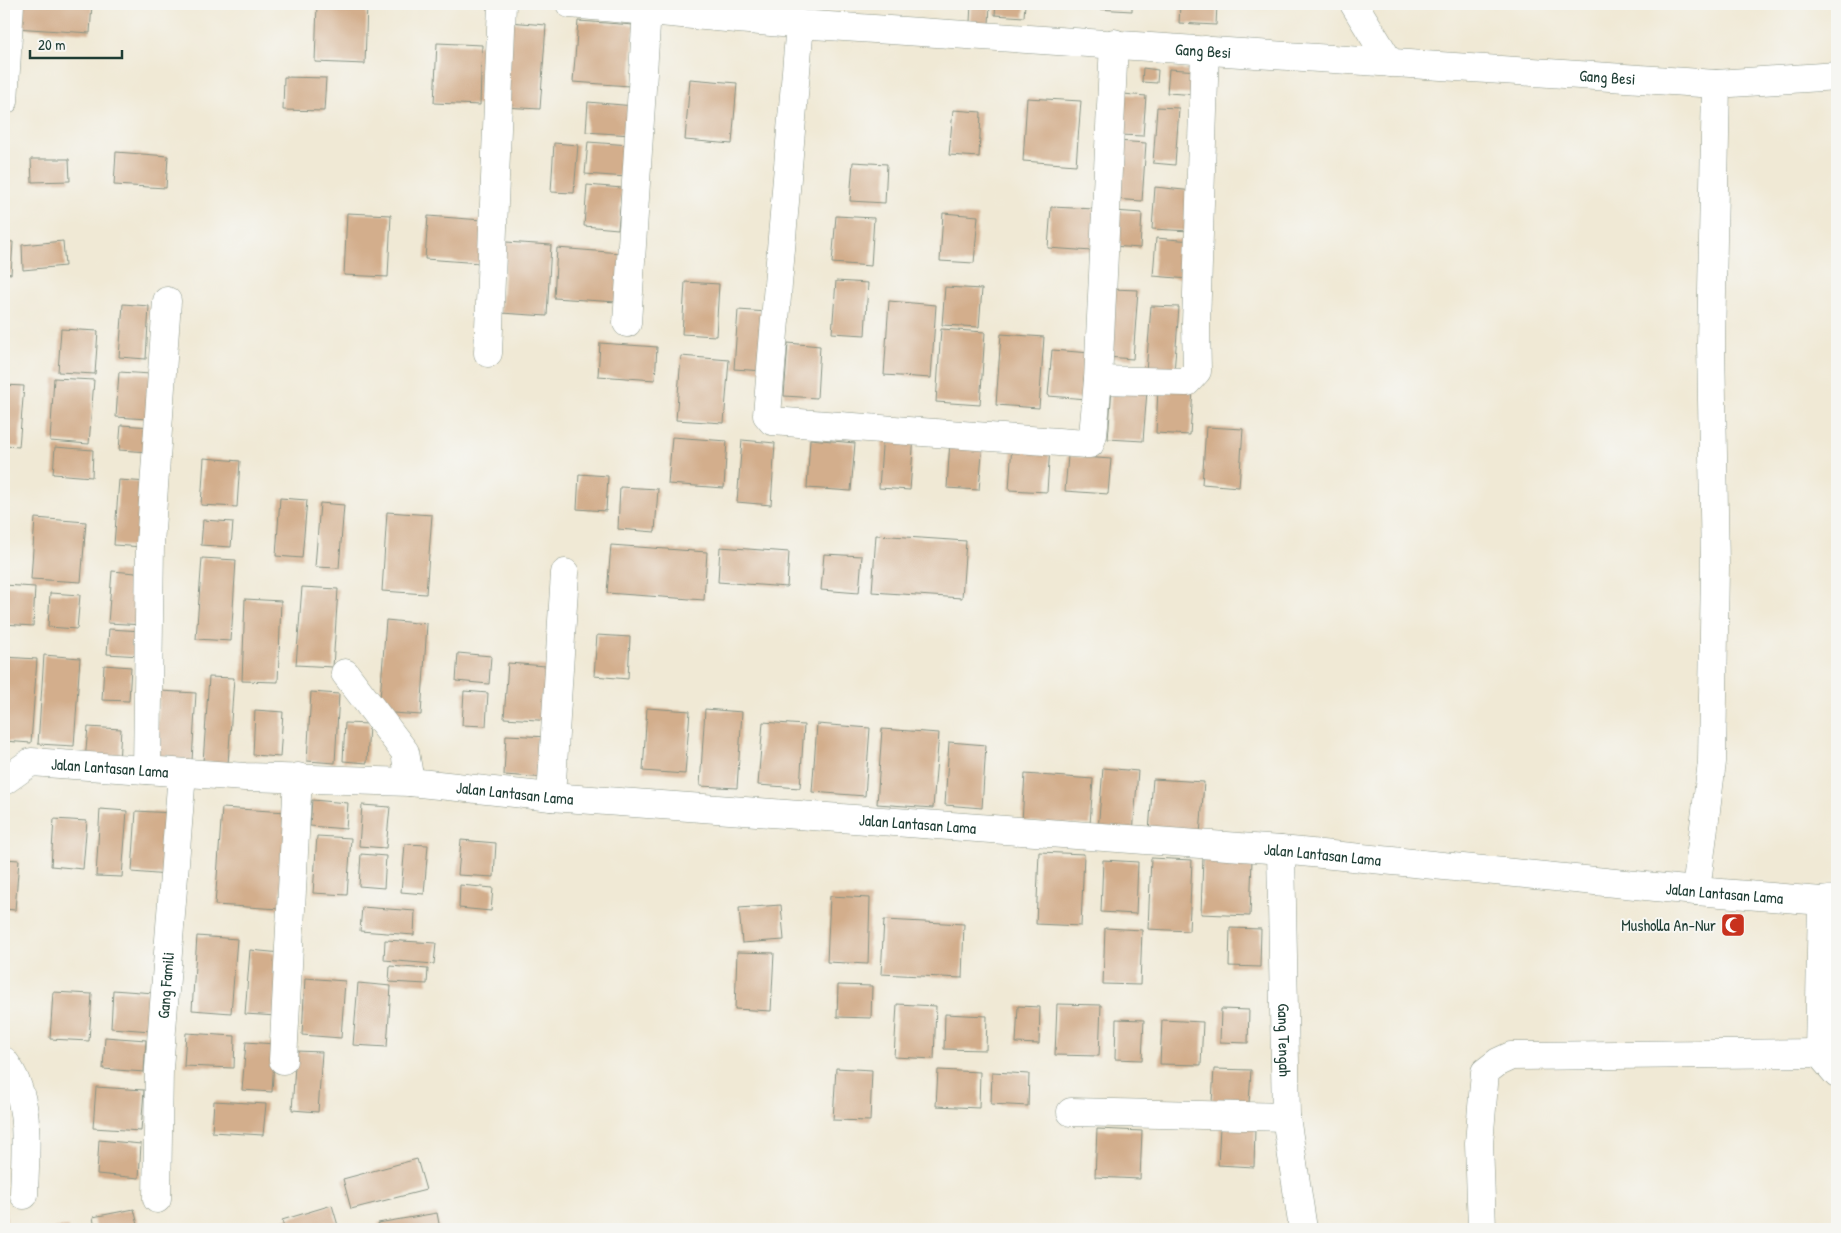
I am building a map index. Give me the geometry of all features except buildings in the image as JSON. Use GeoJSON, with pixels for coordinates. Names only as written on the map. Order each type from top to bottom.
{"type":"FeatureCollection","features":[{"type":"Feature","properties":{"kind":"street"},"geometry":{"type":"LineString","coordinates":[[4,101],[10,4]]}},
{"type":"Feature","properties":{"kind":"street"},"geometry":{"type":"LineString","coordinates":[[488,353],[502,4]]}},
{"type":"Feature","properties":{"kind":"street","name":"Gang Besi"},"geometry":{"type":"LineString","coordinates":[[580,4],[647,10],[788,17],[1390,64],[1716,84],[1837,76]]}},
{"type":"Feature","properties":{"kind":"street"},"geometry":{"type":"LineString","coordinates":[[1354,4],[1390,64]]}},
{"type":"Feature","properties":{"kind":"street"},"geometry":{"type":"LineString","coordinates":[[627,323],[647,10]]}},
{"type":"Feature","properties":{"kind":"street"},"geometry":{"type":"LineString","coordinates":[[788,17],[766,408],[767,415],[772,422],[1090,444],[1093,435],[1098,380],[1114,43]]}},
{"type":"Feature","properties":{"kind":"street"},"geometry":{"type":"LineString","coordinates":[[1098,380],[1187,382],[1197,371],[1196,324],[1206,50]]}},
{"type":"Feature","properties":{"kind":"street"},"geometry":{"type":"LineString","coordinates":[[1696,891],[1712,762],[1715,566],[1711,344],[1716,84]]}},
{"type":"Feature","properties":{"kind":"street"},"geometry":{"type":"LineString","coordinates":[[147,770],[150,544],[166,301]]}},
{"type":"Feature","properties":{"kind":"street"},"geometry":{"type":"LineString","coordinates":[[551,797],[565,573]]}},
{"type":"Feature","properties":{"kind":"street"},"geometry":{"type":"LineString","coordinates":[[345,674],[405,752],[410,782]]}},
{"type":"Feature","properties":{"kind":"street","name":"Jalan Lantasan Lama"},"geometry":{"type":"LineString","coordinates":[[4,781],[31,762],[182,773],[410,782],[551,797],[1281,850],[1696,891],[1830,900]]}},
{"type":"Feature","properties":{"kind":"street","name":"Gang Famili"},"geometry":{"type":"LineString","coordinates":[[157,1199],[159,1068],[182,773]]}},
{"type":"Feature","properties":{"kind":"street"},"geometry":{"type":"LineString","coordinates":[[283,1060],[298,777]]}},
{"type":"Feature","properties":{"kind":"street","name":"Gang Tengah"},"geometry":{"type":"LineString","coordinates":[[1281,850],[1286,1117],[1302,1229]]}},
{"type":"Feature","properties":{"kind":"street"},"geometry":{"type":"LineString","coordinates":[[1830,900],[1819,1053],[1837,1074]]}},
{"type":"Feature","properties":{"kind":"street"},"geometry":{"type":"LineString","coordinates":[[1482,1229],[1480,1114],[1485,1072],[1498,1062],[1511,1056],[1819,1053]]}},
{"type":"Feature","properties":{"kind":"street"},"geometry":{"type":"LineString","coordinates":[[4,1061],[14,1075],[25,1116],[24,1195]]}},
{"type":"Feature","properties":{"kind":"street"},"geometry":{"type":"LineString","coordinates":[[1071,1112],[1286,1117]]}},
{"type":"Feature","properties":{"kind":"place","name":"Musholla An-Nur"},"geometry":{"type":"Point","coordinates":[1733,925]}}]}
